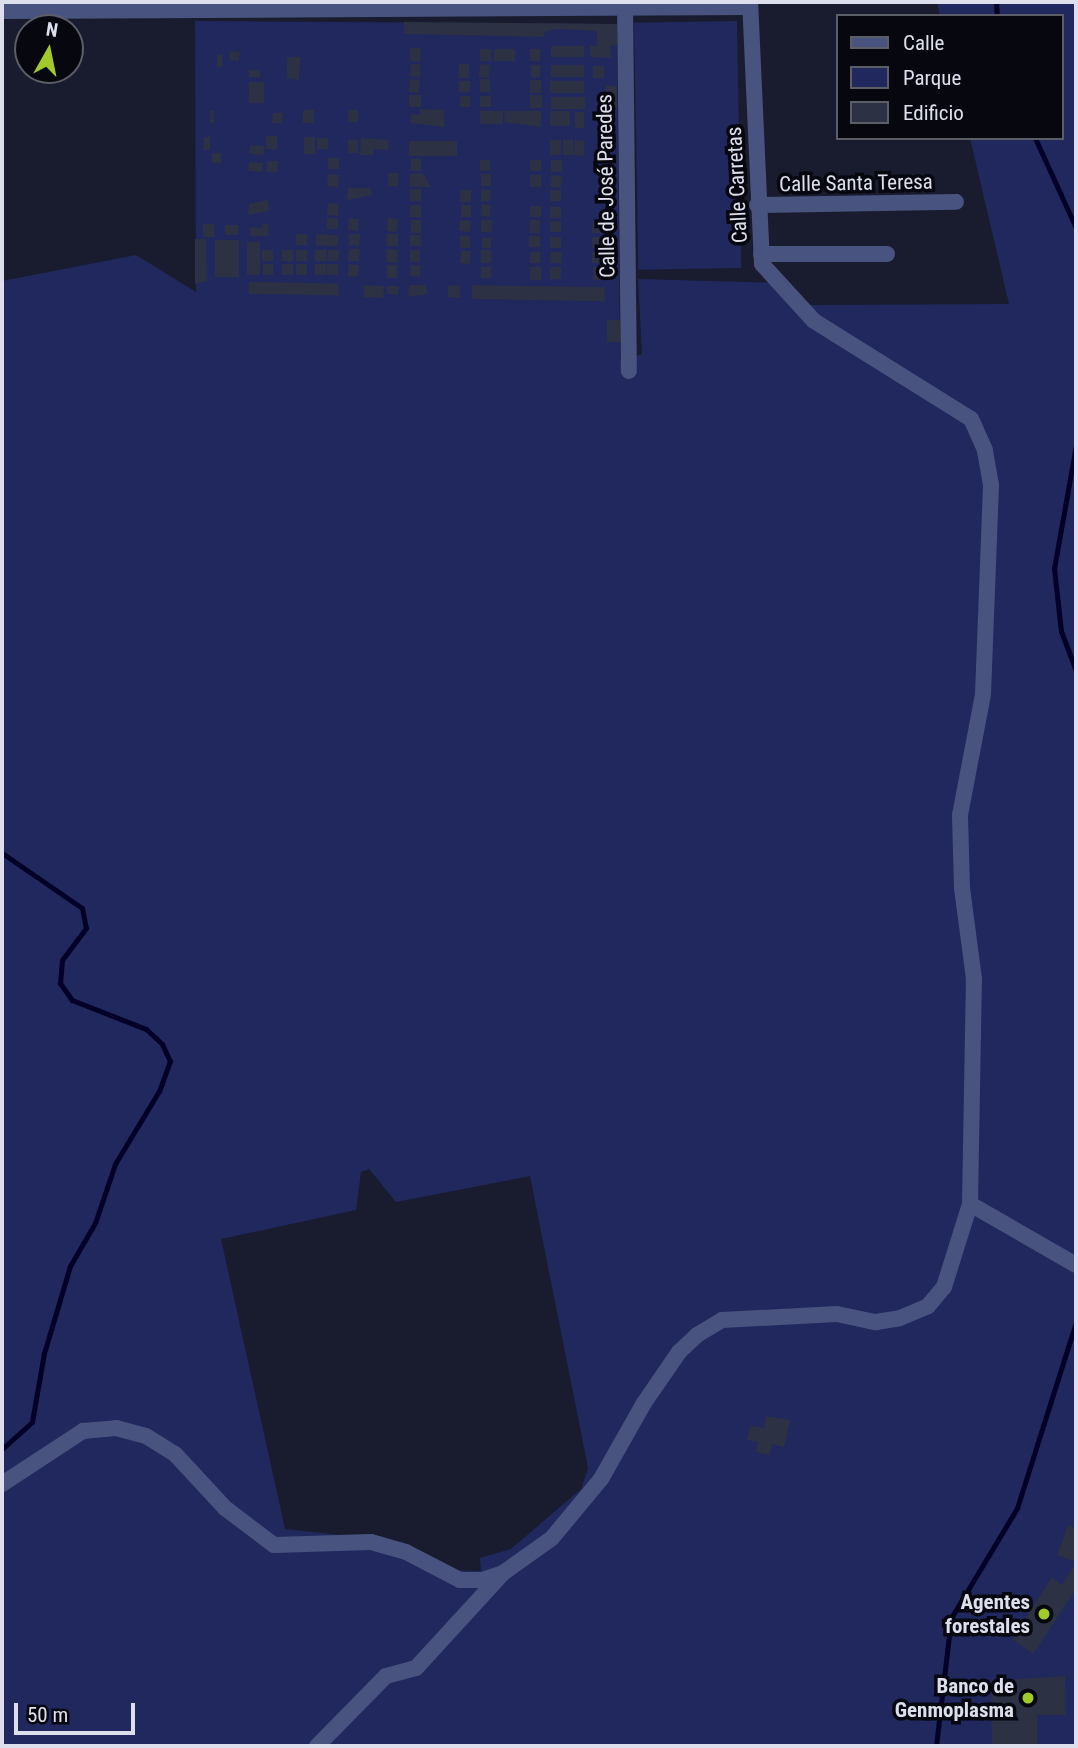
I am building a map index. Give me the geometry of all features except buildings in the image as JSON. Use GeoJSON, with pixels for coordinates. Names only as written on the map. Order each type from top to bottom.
{"type":"FeatureCollection","features":[{"type":"Feature","properties":{"kind":"street","name":"Calle de José Paredes"},"geometry":{"type":"LineString","coordinates":[[625,5],[629,370]]}},
{"type":"Feature","properties":{"kind":"street"},"geometry":{"type":"LineString","coordinates":[[2,11],[201,6],[750,5]]}},
{"type":"Feature","properties":{"kind":"street","name":"Calle Carretas"},"geometry":{"type":"LineString","coordinates":[[503,1573],[552,1538],[606,1471],[679,1352],[722,1320],[837,1314],[876,1322],[900,1318],[928,1306],[944,1287],[970,1205],[974,979],[962,888],[960,816],[983,694],[991,485],[985,450],[971,419],[943,398],[814,321],[762,264],[757,205],[750,5]]}},
{"type":"Feature","properties":{"kind":"street","name":"Calle Santa Teresa"},"geometry":{"type":"LineString","coordinates":[[757,205],[956,202]]}},
{"type":"Feature","properties":{"kind":"street"},"geometry":{"type":"LineString","coordinates":[[761,254],[887,254]]}},
{"type":"Feature","properties":{"kind":"street"},"geometry":{"type":"LineString","coordinates":[[970,1205],[1076,1265]]}},
{"type":"Feature","properties":{"kind":"street"},"geometry":{"type":"LineString","coordinates":[[2,1484],[83,1431],[116,1428],[146,1436],[175,1454],[225,1508],[274,1545],[371,1542],[406,1552],[460,1580],[482,1580],[503,1573]]}},
{"type":"Feature","properties":{"kind":"street"},"geometry":{"type":"LineString","coordinates":[[589,1468],[606,1471]]}},
{"type":"Feature","properties":{"kind":"street"},"geometry":{"type":"LineString","coordinates":[[317,1746],[386,1676],[416,1668],[503,1573]]}},
{"type":"Feature","properties":{"kind":"green space"},"geometry":{"type":"Polygon","coordinates":[[[937,2],[1076,2],[1076,1746],[2,1746],[2,281],[136,255],[196,292],[195,21],[617,24],[620,361],[642,354],[638,279],[786,283],[810,305],[1009,304],[970,140],[1064,140],[1064,14],[940,14],[937,2]],[[369,1169],[361,1172],[356,1210],[221,1239],[285,1529],[403,1542],[453,1570],[481,1571],[480,1558],[511,1549],[581,1489],[588,1468],[530,1176],[396,1202],[369,1169]]]}},
{"type":"Feature","properties":{"kind":"green space"},"geometry":{"type":"Polygon","coordinates":[[[737,21],[741,268],[638,270],[634,23],[737,21]]]}},
{"type":"Feature","properties":{"kind":"waterway"},"geometry":{"type":"LineString","coordinates":[[996,2],[997,14]]}},
{"type":"Feature","properties":{"kind":"waterway"},"geometry":{"type":"LineString","coordinates":[[1036,140],[1076,228]]}},
{"type":"Feature","properties":{"kind":"waterway"},"geometry":{"type":"LineString","coordinates":[[1076,445],[1054,568],[1061,631],[1076,671]]}},
{"type":"Feature","properties":{"kind":"waterway"},"geometry":{"type":"LineString","coordinates":[[2,853],[82,908],[86,928],[62,960],[60,983],[72,1000],[146,1029],[162,1044],[170,1061],[159,1091],[115,1164],[95,1223],[70,1266],[44,1353],[32,1422],[2,1449]]}},
{"type":"Feature","properties":{"kind":"waterway"},"geometry":{"type":"LineString","coordinates":[[936,1746],[951,1618],[1017,1508],[1076,1322]]}},
{"type":"Feature","properties":{"kind":"place","name":"Agentes forestales"},"geometry":{"type":"Point","coordinates":[1044,1614]}},
{"type":"Feature","properties":{"kind":"place","name":"Banco de Genmoplasma"},"geometry":{"type":"Point","coordinates":[1028,1698]}}]}
